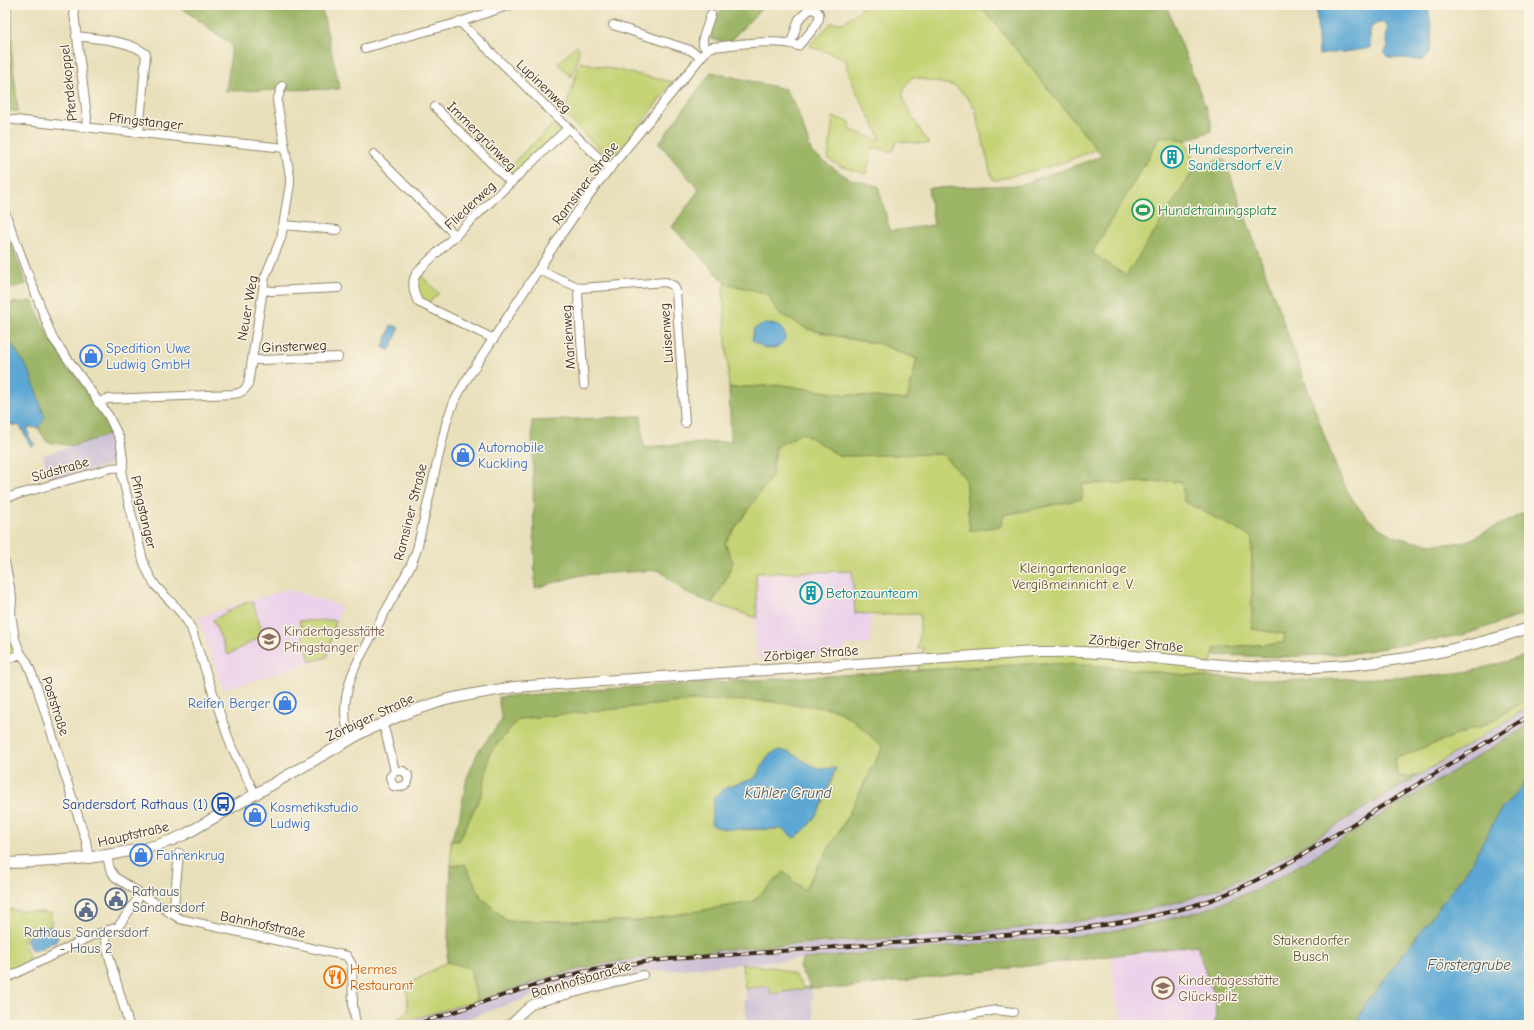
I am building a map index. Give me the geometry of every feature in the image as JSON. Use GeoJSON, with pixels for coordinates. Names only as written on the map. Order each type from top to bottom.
{"type":"FeatureCollection","features":[{"type":"Feature","properties":{"kind":"street","name":"Pferdekoppel"},"geometry":{"type":"LineString","coordinates":[[73,5],[87,118],[86,127]]}},
{"type":"Feature","properties":{"kind":"street"},"geometry":{"type":"LineString","coordinates":[[364,48],[460,22],[510,5]]}},
{"type":"Feature","properties":{"kind":"street"},"geometry":{"type":"LineString","coordinates":[[711,14],[703,38],[703,45],[707,50],[712,47],[791,43]]}},
{"type":"Feature","properties":{"kind":"street","name":"Lupinenweg"},"geometry":{"type":"LineString","coordinates":[[460,22],[610,168]]}},
{"type":"Feature","properties":{"kind":"street"},"geometry":{"type":"LineString","coordinates":[[613,25],[690,50],[701,57]]}},
{"type":"Feature","properties":{"kind":"street","name":"Pferdekoppel"},"geometry":{"type":"LineString","coordinates":[[76,36],[113,41],[139,48],[146,54],[139,133]]}},
{"type":"Feature","properties":{"kind":"street","name":"Ramsiner Straße"},"geometry":{"type":"LineString","coordinates":[[351,738],[347,731],[345,719],[347,694],[352,675],[359,659],[411,566],[417,549],[441,441],[450,411],[465,382],[585,200],[707,50]]}},
{"type":"Feature","properties":{"kind":"street","name":"Neuer Weg"},"geometry":{"type":"LineString","coordinates":[[98,403],[107,399],[239,394],[248,385],[267,270],[281,238],[290,180],[277,101],[282,86]]}},
{"type":"Feature","properties":{"kind":"street","name":"Immergrünweg"},"geometry":{"type":"LineString","coordinates":[[435,107],[511,183]]}},
{"type":"Feature","properties":{"kind":"street","name":"Pfingstanger"},"geometry":{"type":"LineString","coordinates":[[5,119],[285,148]]}},
{"type":"Feature","properties":{"kind":"street","name":"Fliederweg"},"geometry":{"type":"LineString","coordinates":[[494,338],[418,302],[413,284],[413,278],[417,272],[568,128]]}},
{"type":"Feature","properties":{"kind":"street"},"geometry":{"type":"LineString","coordinates":[[374,154],[456,236]]}},
{"type":"Feature","properties":{"kind":"street","name":"Pfingstanger"},"geometry":{"type":"LineString","coordinates":[[5,212],[35,290],[48,330],[56,344],[108,415],[120,439],[123,481],[138,547],[145,567],[155,586],[182,612],[190,628],[231,746],[255,794]]}},
{"type":"Feature","properties":{"kind":"street"},"geometry":{"type":"LineString","coordinates":[[284,225],[337,230]]}},
{"type":"Feature","properties":{"kind":"street","name":"Luisenweg"},"geometry":{"type":"LineString","coordinates":[[539,270],[580,288],[666,282],[674,286],[676,291],[685,423]]}},
{"type":"Feature","properties":{"kind":"street"},"geometry":{"type":"LineString","coordinates":[[263,290],[338,288]]}},
{"type":"Feature","properties":{"kind":"street","name":"Marienweg"},"geometry":{"type":"LineString","coordinates":[[580,288],[578,294],[584,385]]}},
{"type":"Feature","properties":{"kind":"street","name":"Ginsterweg"},"geometry":{"type":"LineString","coordinates":[[252,360],[338,357]]}},
{"type":"Feature","properties":{"kind":"street","name":"Südstraße"},"geometry":{"type":"LineString","coordinates":[[5,498],[104,470],[123,467]]}},
{"type":"Feature","properties":{"kind":"street","name":"Poststraße"},"geometry":{"type":"LineString","coordinates":[[5,562],[12,598],[8,615],[21,654],[28,662],[36,684],[86,841],[89,858]]}},
{"type":"Feature","properties":{"kind":"street","name":"Zörbiger Straße"},"geometry":{"type":"LineString","coordinates":[[255,794],[351,738],[381,723],[445,700],[514,687],[1005,654],[1060,652],[1098,653],[1222,665],[1276,668],[1332,666],[1392,660],[1458,648],[1529,628]]}},
{"type":"Feature","properties":{"kind":"street"},"geometry":{"type":"LineString","coordinates":[[5,660],[21,654]]}},
{"type":"Feature","properties":{"kind":"street"},"geometry":{"type":"LineString","coordinates":[[381,723],[385,731],[395,771]]}},
{"type":"Feature","properties":{"kind":"street","name":"Hauptstraße"},"geometry":{"type":"LineString","coordinates":[[5,863],[89,858],[148,848],[176,839],[255,794]]}},
{"type":"Feature","properties":{"kind":"street"},"geometry":{"type":"LineString","coordinates":[[170,913],[174,905],[179,853]]}},
{"type":"Feature","properties":{"kind":"street","name":"Bahnhofstraße"},"geometry":{"type":"LineString","coordinates":[[107,856],[110,869],[116,877],[170,913],[184,920],[347,956],[352,965],[353,1005],[356,1025]]}},
{"type":"Feature","properties":{"kind":"street"},"geometry":{"type":"LineString","coordinates":[[5,979],[91,936],[118,927],[141,894]]}},
{"type":"Feature","properties":{"kind":"street"},"geometry":{"type":"LineString","coordinates":[[105,932],[107,949],[129,1025]]}},
{"type":"Feature","properties":{"kind":"street","name":"Bahnhofsbaracke"},"geometry":{"type":"LineString","coordinates":[[508,1025],[523,1011],[535,1003],[643,975]]}},
{"type":"Feature","properties":{"kind":"street"},"geometry":{"type":"LineString","coordinates":[[915,1025],[996,1010],[1013,1012]]}},
{"type":"Feature","properties":{"kind":"shaded area"},"geometry":{"type":"Polygon","coordinates":[[[111,434],[115,460],[110,465],[50,480],[43,455],[111,434]]]}},
{"type":"Feature","properties":{"kind":"shaded area"},"geometry":{"type":"Polygon","coordinates":[[[870,568],[871,644],[845,645],[844,650],[841,652],[817,655],[757,658],[752,576],[870,568]]]}},
{"type":"Feature","properties":{"kind":"shaded area","name":"Kindertagesstätte Pfingstanger"},"geometry":{"type":"Polygon","coordinates":[[[288,589],[341,606],[328,658],[223,690],[198,617],[288,589]]]}},
{"type":"Feature","properties":{"kind":"shaded area"},"geometry":{"type":"Polygon","coordinates":[[[1529,707],[1529,725],[1283,875],[1257,889],[1198,912],[1166,921],[1094,934],[648,972],[569,985],[506,1005],[451,1025],[390,1025],[477,1001],[543,979],[612,963],[701,952],[934,936],[1170,904],[1226,886],[1281,859],[1529,707]]]}},
{"type":"Feature","properties":{"kind":"shaded area","name":"Kindertagesstätte Glückspilz"},"geometry":{"type":"Polygon","coordinates":[[[1197,944],[1207,978],[1216,997],[1215,1025],[1124,1025],[1116,1002],[1111,955],[1197,944]]]}},
{"type":"Feature","properties":{"kind":"shaded area"},"geometry":{"type":"Polygon","coordinates":[[[769,985],[772,994],[811,988],[815,1025],[748,1025],[744,1000],[747,999],[745,989],[769,985]]]}},
{"type":"Feature","properties":{"kind":"green space"},"geometry":{"type":"Polygon","coordinates":[[[5,5],[12,5],[12,56],[18,111],[5,111],[5,5]]]}},
{"type":"Feature","properties":{"kind":"green space"},"geometry":{"type":"Polygon","coordinates":[[[178,5],[321,5],[340,89],[226,91],[232,45],[178,5]]]}},
{"type":"Feature","properties":{"kind":"green space"},"geometry":{"type":"Polygon","coordinates":[[[725,5],[765,5],[728,43],[711,39],[711,24],[725,5]]]}},
{"type":"Feature","properties":{"kind":"green space"},"geometry":{"type":"Polygon","coordinates":[[[859,5],[978,5],[994,22],[1097,149],[1062,163],[997,180],[992,179],[975,108],[966,96],[955,86],[912,77],[904,90],[904,99],[918,127],[929,144],[896,141],[893,152],[873,147],[866,174],[840,166],[828,159],[833,117],[850,122],[850,130],[880,140],[880,137],[854,87],[847,67],[846,59],[809,46],[831,23],[843,23],[862,8],[859,5]]]}},
{"type":"Feature","properties":{"kind":"green space"},"geometry":{"type":"Polygon","coordinates":[[[978,5],[1166,5],[1211,121],[1211,131],[1186,140],[1161,136],[1092,253],[1126,276],[1196,167],[1224,158],[1334,462],[1354,501],[1365,515],[1380,529],[1404,539],[1431,544],[1457,543],[1469,540],[1529,510],[1529,613],[1463,635],[1354,653],[1284,657],[1213,655],[1215,648],[1283,643],[1285,634],[1252,629],[1253,538],[1184,501],[1182,481],[1083,484],[1082,499],[1004,515],[1001,526],[970,531],[965,478],[942,454],[840,456],[803,433],[776,447],[772,475],[725,543],[733,562],[725,581],[712,603],[686,593],[659,570],[581,575],[535,588],[532,421],[641,416],[644,447],[731,441],[729,388],[782,385],[840,394],[907,400],[917,359],[880,344],[850,339],[808,329],[777,312],[768,294],[726,283],[672,227],[699,190],[659,143],[711,72],[785,89],[796,107],[812,153],[848,178],[878,186],[890,231],[934,225],[928,188],[1020,185],[1102,156],[994,22],[978,5]]]}},
{"type":"Feature","properties":{"kind":"green space"},"geometry":{"type":"Polygon","coordinates":[[[576,45],[579,48],[572,77],[558,64],[576,45]]]}},
{"type":"Feature","properties":{"kind":"green space"},"geometry":{"type":"Polygon","coordinates":[[[580,62],[673,82],[612,161],[564,114],[580,62]]]}},
{"type":"Feature","properties":{"kind":"green space"},"geometry":{"type":"Polygon","coordinates":[[[559,119],[568,128],[511,183],[502,173],[559,119]]]}},
{"type":"Feature","properties":{"kind":"green space","name":"Hundetrainingsplatz"},"geometry":{"type":"Polygon","coordinates":[[[1161,136],[1186,140],[1196,167],[1126,277],[1092,253],[1161,136]]]}},
{"type":"Feature","properties":{"kind":"green space"},"geometry":{"type":"Polygon","coordinates":[[[5,227],[26,284],[11,288],[5,287],[5,227]]]}},
{"type":"Feature","properties":{"kind":"green space"},"geometry":{"type":"Polygon","coordinates":[[[417,272],[439,293],[425,306],[418,302],[417,272]]]}},
{"type":"Feature","properties":{"kind":"green space"},"geometry":{"type":"Polygon","coordinates":[[[726,283],[768,294],[777,312],[808,329],[850,339],[880,344],[917,359],[907,400],[840,394],[782,385],[729,388],[723,289],[726,283]]]}},
{"type":"Feature","properties":{"kind":"green space"},"geometry":{"type":"Polygon","coordinates":[[[5,301],[9,303],[32,301],[50,339],[101,412],[111,434],[73,446],[47,442],[38,428],[44,418],[30,373],[9,340],[5,323],[5,301]]]}},
{"type":"Feature","properties":{"kind":"green space","name":"Kleingartenanlage Vergißmeinnicht e. V."},"geometry":{"type":"Polygon","coordinates":[[[803,432],[840,456],[942,454],[965,478],[970,531],[1004,515],[1082,499],[1083,484],[1182,481],[1184,501],[1254,538],[1252,542],[1252,629],[1285,634],[1284,643],[1215,648],[1207,677],[1087,665],[1045,663],[917,670],[924,648],[917,648],[920,635],[920,614],[879,615],[855,613],[852,571],[756,573],[757,618],[712,603],[725,581],[725,543],[772,475],[776,447],[803,432]]]}},
{"type":"Feature","properties":{"kind":"green space"},"geometry":{"type":"Polygon","coordinates":[[[252,601],[264,635],[228,655],[213,620],[238,606],[252,601]]]}},
{"type":"Feature","properties":{"kind":"green space"},"geometry":{"type":"Polygon","coordinates":[[[5,617],[7,617],[15,656],[5,658],[5,617]]]}},
{"type":"Feature","properties":{"kind":"green space"},"geometry":{"type":"Polygon","coordinates":[[[336,620],[327,657],[310,662],[299,621],[336,620]]]}},
{"type":"Feature","properties":{"kind":"green space"},"geometry":{"type":"Polygon","coordinates":[[[1529,655],[1529,698],[1488,723],[1394,759],[1399,777],[1418,776],[1306,844],[1261,869],[1230,884],[1174,903],[1126,914],[1052,925],[955,934],[711,951],[615,962],[580,969],[477,1001],[470,968],[447,962],[451,866],[465,864],[481,897],[507,921],[639,921],[752,902],[784,872],[804,890],[844,823],[883,747],[852,719],[835,709],[767,701],[701,700],[518,719],[490,753],[482,793],[459,841],[451,840],[459,819],[467,778],[478,752],[502,720],[498,697],[619,688],[1045,663],[1087,665],[1207,677],[1298,680],[1422,677],[1472,671],[1529,655]]]}},
{"type":"Feature","properties":{"kind":"green space"},"geometry":{"type":"Polygon","coordinates":[[[1529,698],[1529,707],[1418,776],[1399,777],[1394,759],[1488,723],[1529,698]]]}},
{"type":"Feature","properties":{"kind":"green space"},"geometry":{"type":"Polygon","coordinates":[[[701,700],[767,701],[835,709],[852,719],[883,747],[844,823],[804,890],[784,872],[753,902],[639,921],[507,921],[481,897],[465,864],[451,866],[451,840],[459,841],[482,793],[490,753],[518,719],[701,700]],[[769,755],[755,778],[725,788],[716,827],[746,830],[782,829],[836,769],[818,769],[805,763],[769,755]]]}},
{"type":"Feature","properties":{"kind":"green space","name":"Stakendorfer Busch"},"geometry":{"type":"Polygon","coordinates":[[[1529,725],[1529,779],[1500,811],[1470,866],[1365,1005],[1356,1025],[1215,1025],[1216,997],[1207,978],[1197,945],[843,988],[811,988],[799,967],[803,959],[1094,934],[1135,927],[1198,912],[1257,889],[1283,875],[1529,725]]]}},
{"type":"Feature","properties":{"kind":"green space"},"geometry":{"type":"Polygon","coordinates":[[[5,909],[51,913],[52,924],[25,937],[23,941],[29,955],[28,963],[5,974],[5,909]]]}},
{"type":"Feature","properties":{"kind":"green space"},"geometry":{"type":"Polygon","coordinates":[[[447,962],[470,968],[477,1001],[391,1025],[408,1011],[407,985],[447,962]]]}},
{"type":"Feature","properties":{"kind":"green space"},"geometry":{"type":"Polygon","coordinates":[[[742,964],[777,968],[795,975],[803,987],[811,988],[771,994],[769,986],[745,989],[742,964]]]}},
{"type":"Feature","properties":{"kind":"water"},"geometry":{"type":"Polygon","coordinates":[[[1316,5],[1427,5],[1431,26],[1431,44],[1429,52],[1422,60],[1388,57],[1384,53],[1388,46],[1386,39],[1388,27],[1384,23],[1378,23],[1371,27],[1370,48],[1319,55],[1316,5]]]}},
{"type":"Feature","properties":{"kind":"water"},"geometry":{"type":"Polygon","coordinates":[[[5,323],[9,340],[30,373],[45,418],[38,428],[28,427],[29,437],[35,445],[31,447],[20,426],[5,424],[5,323]]]}},
{"type":"Feature","properties":{"kind":"water"},"geometry":{"type":"Polygon","coordinates":[[[765,324],[776,325],[783,330],[786,337],[779,346],[775,348],[766,348],[752,340],[754,329],[765,324]]]}},
{"type":"Feature","properties":{"kind":"water"},"geometry":{"type":"Polygon","coordinates":[[[391,325],[398,327],[399,329],[391,348],[388,350],[383,347],[391,325]]]}},
{"type":"Feature","properties":{"kind":"water","name":"Kühler Grund"},"geometry":{"type":"Polygon","coordinates":[[[779,750],[789,752],[818,769],[836,768],[821,807],[816,816],[803,832],[794,838],[782,829],[725,829],[711,824],[714,797],[725,788],[755,778],[769,755],[779,750]]]}},
{"type":"Feature","properties":{"kind":"water","name":"Förstergrube"},"geometry":{"type":"Polygon","coordinates":[[[1529,779],[1529,1025],[1356,1025],[1365,1005],[1470,866],[1500,811],[1529,779]]]}},
{"type":"Feature","properties":{"kind":"water"},"geometry":{"type":"Polygon","coordinates":[[[49,926],[53,928],[58,938],[56,941],[35,951],[31,950],[26,940],[28,937],[49,926]]]}},
{"type":"Feature","properties":{"kind":"railway"},"geometry":{"type":"LineString","coordinates":[[414,1025],[540,984],[583,972],[616,966],[671,959],[1061,931],[1135,920],[1172,912],[1208,901],[1233,891],[1292,861],[1529,716]]}},
{"type":"Feature","properties":{"kind":"place","name":"Hundesportverein Sandersdorf e.V."},"geometry":{"type":"Point","coordinates":[1172,157]}},
{"type":"Feature","properties":{"kind":"place","name":"Hundetrainingsplatz"},"geometry":{"type":"Point","coordinates":[1143,210]}},
{"type":"Feature","properties":{"kind":"place","name":"Spedition Uwe Ludwig GmbH"},"geometry":{"type":"Point","coordinates":[91,356]}},
{"type":"Feature","properties":{"kind":"place","name":"Automobile Kuckling"},"geometry":{"type":"Point","coordinates":[463,455]}},
{"type":"Feature","properties":{"kind":"place","name":"Betonzaunteam"},"geometry":{"type":"Point","coordinates":[811,593]}},
{"type":"Feature","properties":{"kind":"place","name":"Kindertagesstätte Pfingstanger"},"geometry":{"type":"Point","coordinates":[269,639]}},
{"type":"Feature","properties":{"kind":"place","name":"Reifen Berger"},"geometry":{"type":"Point","coordinates":[285,703]}},
{"type":"Feature","properties":{"kind":"place","name":"Sandersdorf, Rathaus (1)"},"geometry":{"type":"Point","coordinates":[223,804]}},
{"type":"Feature","properties":{"kind":"place","name":"Kosmetikstudio Ludwig"},"geometry":{"type":"Point","coordinates":[255,815]}},
{"type":"Feature","properties":{"kind":"place","name":"Fahrenkrug"},"geometry":{"type":"Point","coordinates":[141,855]}},
{"type":"Feature","properties":{"kind":"place","name":"Rathaus Sandersdorf"},"geometry":{"type":"Point","coordinates":[116,899]}},
{"type":"Feature","properties":{"kind":"place","name":"Rathaus Sandersdorf - Haus 2"},"geometry":{"type":"Point","coordinates":[86,910]}},
{"type":"Feature","properties":{"kind":"place","name":"Hermes Restaurant"},"geometry":{"type":"Point","coordinates":[335,977]}},
{"type":"Feature","properties":{"kind":"place","name":"Kindertagesstätte Glückspilz"},"geometry":{"type":"Point","coordinates":[1163,988]}}]}
